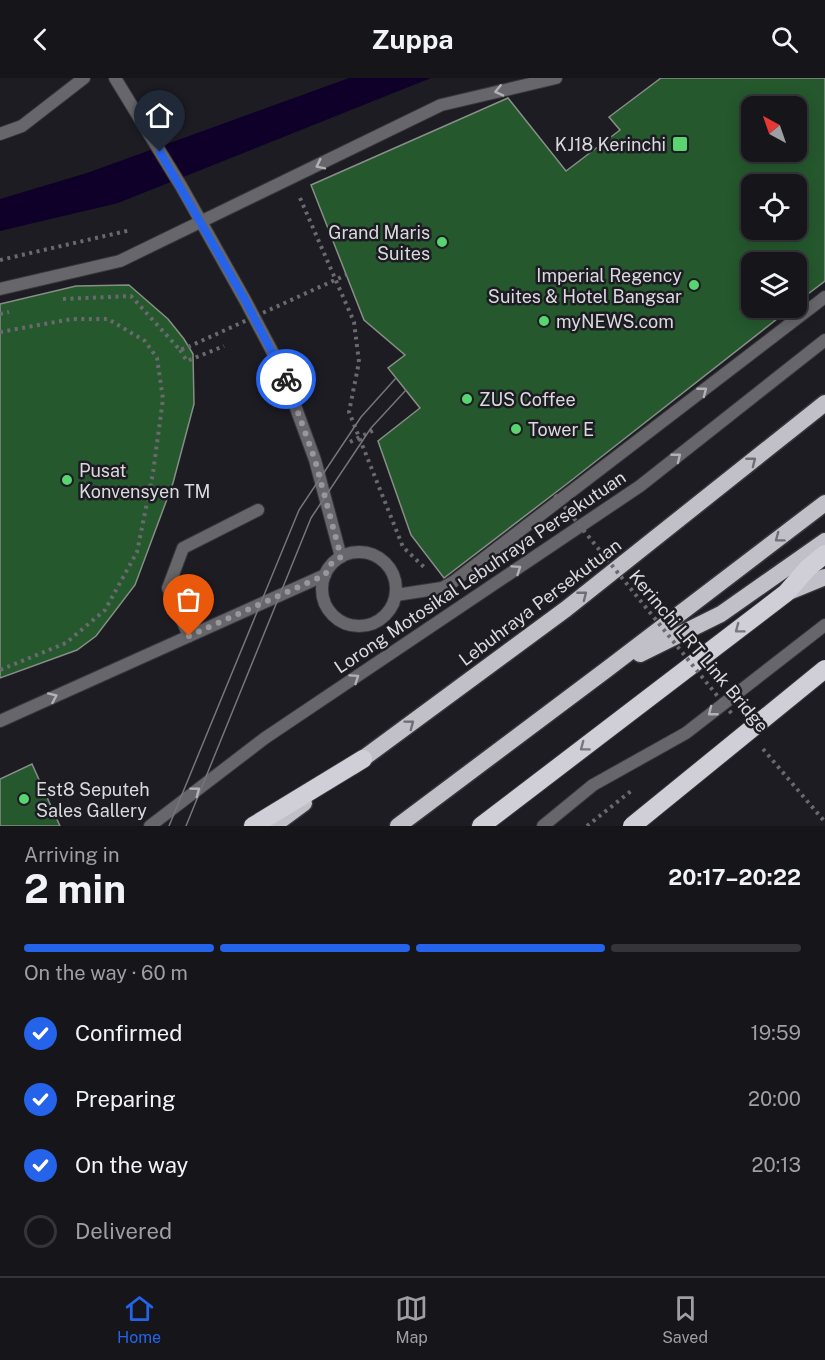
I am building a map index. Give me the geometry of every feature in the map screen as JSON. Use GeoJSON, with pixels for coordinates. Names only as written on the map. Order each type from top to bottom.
{"type":"FeatureCollection","features":[{"type":"Feature","properties":{"kind":"highway","name":"Lebuhraya Persekutuan"},"geometry":{"type":"LineString","coordinates":[[273,826],[566,609],[825,403]]}},
{"type":"Feature","properties":{"kind":"highway"},"geometry":{"type":"LineString","coordinates":[[398,826],[825,503]]}},
{"type":"Feature","properties":{"kind":"highway"},"geometry":{"type":"LineString","coordinates":[[606,670],[722,614],[825,541]]}},
{"type":"Feature","properties":{"kind":"highway"},"geometry":{"type":"LineString","coordinates":[[481,826],[786,593],[808,568],[825,554]]}},
{"type":"Feature","properties":{"kind":"highway"},"geometry":{"type":"LineString","coordinates":[[786,593],[825,577]]}},
{"type":"Feature","properties":{"kind":"highway"},"geometry":{"type":"LineString","coordinates":[[632,826],[825,669]]}},
{"type":"Feature","properties":{"kind":"highway"},"geometry":{"type":"LineString","coordinates":[[253,826],[363,759]]}},
{"type":"Feature","properties":{"kind":"street"},"geometry":{"type":"LineString","coordinates":[[0,134],[22,126],[84,78]]}},
{"type":"Feature","properties":{"kind":"street"},"geometry":{"type":"LineString","coordinates":[[115,78],[181,186],[282,370],[315,460],[341,557]]}},
{"type":"Feature","properties":{"kind":"street"},"geometry":{"type":"LineString","coordinates":[[0,290],[120,261],[441,105],[556,78]]}},
{"type":"Feature","properties":{"kind":"street"},"geometry":{"type":"LineString","coordinates":[[396,595],[442,588],[453,582],[672,409],[825,297]]}},
{"type":"Feature","properties":{"kind":"street","name":"Lorong Motosikal Lebuhraya Persekutuan"},"geometry":{"type":"LineString","coordinates":[[150,826],[265,738],[640,486],[825,340]]}},
{"type":"Feature","properties":{"kind":"street"},"geometry":{"type":"LineString","coordinates":[[189,636],[168,588],[183,548],[258,510]]}},
{"type":"Feature","properties":{"kind":"street"},"geometry":{"type":"LineString","coordinates":[[352,552],[376,555],[386,562],[396,583],[396,595],[392,607],[373,623],[361,626],[338,619],[326,605],[322,587],[325,575],[331,564],[352,552]]}},
{"type":"Feature","properties":{"kind":"street"},"geometry":{"type":"LineString","coordinates":[[0,721],[325,575]]}},
{"type":"Feature","properties":{"kind":"street"},"geometry":{"type":"LineString","coordinates":[[543,826],[593,785],[686,733],[825,625]]}},
{"type":"Feature","properties":{"kind":"path"},"geometry":{"type":"LineString","coordinates":[[311,169],[310,179],[298,193],[354,322],[359,362],[349,412],[403,547],[433,576]]}},
{"type":"Feature","properties":{"kind":"path"},"geometry":{"type":"LineString","coordinates":[[0,260],[137,228]]}},
{"type":"Feature","properties":{"kind":"path"},"geometry":{"type":"LineString","coordinates":[[180,350],[346,275]]}},
{"type":"Feature","properties":{"kind":"path"},"geometry":{"type":"LineString","coordinates":[[54,301],[131,296],[180,350],[187,361],[224,346]]}},
{"type":"Feature","properties":{"kind":"path"},"geometry":{"type":"LineString","coordinates":[[0,314],[11,312]]}},
{"type":"Feature","properties":{"kind":"path"},"geometry":{"type":"LineString","coordinates":[[0,332],[72,319],[108,319],[145,341],[157,358],[163,399],[153,473],[137,552],[105,610],[66,643],[0,670]]}},
{"type":"Feature","properties":{"kind":"path"},"geometry":{"type":"LineString","coordinates":[[350,442],[376,429]]}},
{"type":"Feature","properties":{"kind":"path","name":"Kerinchi LRT Link Bridge"},"geometry":{"type":"LineString","coordinates":[[555,495],[739,722]]}},
{"type":"Feature","properties":{"kind":"path","name":"Kerinchi LRT Link Bridge"},"geometry":{"type":"LineString","coordinates":[[763,749],[825,822]]}},
{"type":"Feature","properties":{"kind":"shaded area"},"geometry":{"type":"Polygon","coordinates":[[[349,78],[431,78],[118,203],[0,231],[0,199],[87,173],[349,78]]]}},
{"type":"Feature","properties":{"kind":"building"},"geometry":{"type":"Polygon","coordinates":[[[661,78],[825,78],[825,281],[807,295],[807,252],[741,252],[741,318],[778,318],[444,578],[411,535],[378,441],[420,408],[388,368],[405,355],[364,320],[311,185],[508,98],[566,171],[620,130],[609,117],[661,78]]]}},
{"type":"Feature","properties":{"kind":"building","name":"Pusat Konvensyen TM"},"geometry":{"type":"Polygon","coordinates":[[[129,285],[168,319],[193,354],[194,404],[173,483],[135,585],[96,636],[77,650],[0,678],[0,304],[76,286],[129,285]]]}},
{"type":"Feature","properties":{"kind":"building","name":"Est8 Seputeh Sales Gallery"},"geometry":{"type":"Polygon","coordinates":[[[32,764],[60,826],[0,826],[0,779],[32,764]]]}},
{"type":"Feature","properties":{"kind":"tram line"},"geometry":{"type":"LineString","coordinates":[[169,826],[299,510],[361,417],[396,378]]}},
{"type":"Feature","properties":{"kind":"tram line"},"geometry":{"type":"LineString","coordinates":[[186,826],[311,518],[371,428],[406,390]]}},
{"type":"Feature","properties":{"kind":"way so far"},"geometry":{"type":"LineString","coordinates":[[189,636],[325,575],[331,564],[341,557],[315,460],[286,379]]}},
{"type":"Feature","properties":{"kind":"place","name":"KJ18 Kerinchi"},"geometry":{"type":"Point","coordinates":[680,144]}},
{"type":"Feature","properties":{"kind":"place","name":"Grand Maris Suites"},"geometry":{"type":"Point","coordinates":[442,242]}},
{"type":"Feature","properties":{"kind":"place","name":"Imperial Regency Suites & Hotel Bangsar"},"geometry":{"type":"Point","coordinates":[694,285]}},
{"type":"Feature","properties":{"kind":"place","name":"myNEWS.com"},"geometry":{"type":"Point","coordinates":[544,321]}},
{"type":"Feature","properties":{"kind":"place","name":"ZUS Coffee"},"geometry":{"type":"Point","coordinates":[467,399]}},
{"type":"Feature","properties":{"kind":"place","name":"Tower E"},"geometry":{"type":"Point","coordinates":[516,429]}},
{"type":"Feature","properties":{"kind":"place","name":"Pusat Konvensyen TM"},"geometry":{"type":"Point","coordinates":[67,480]}},
{"type":"Feature","properties":{"kind":"place","name":"Est8 Seputeh Sales Gallery"},"geometry":{"type":"Point","coordinates":[24,799]}},
{"type":"Feature","properties":{"kind":"route"},"geometry":{"type":"LineString","coordinates":[[160,152],[245,300],[286,379]]}}]}
